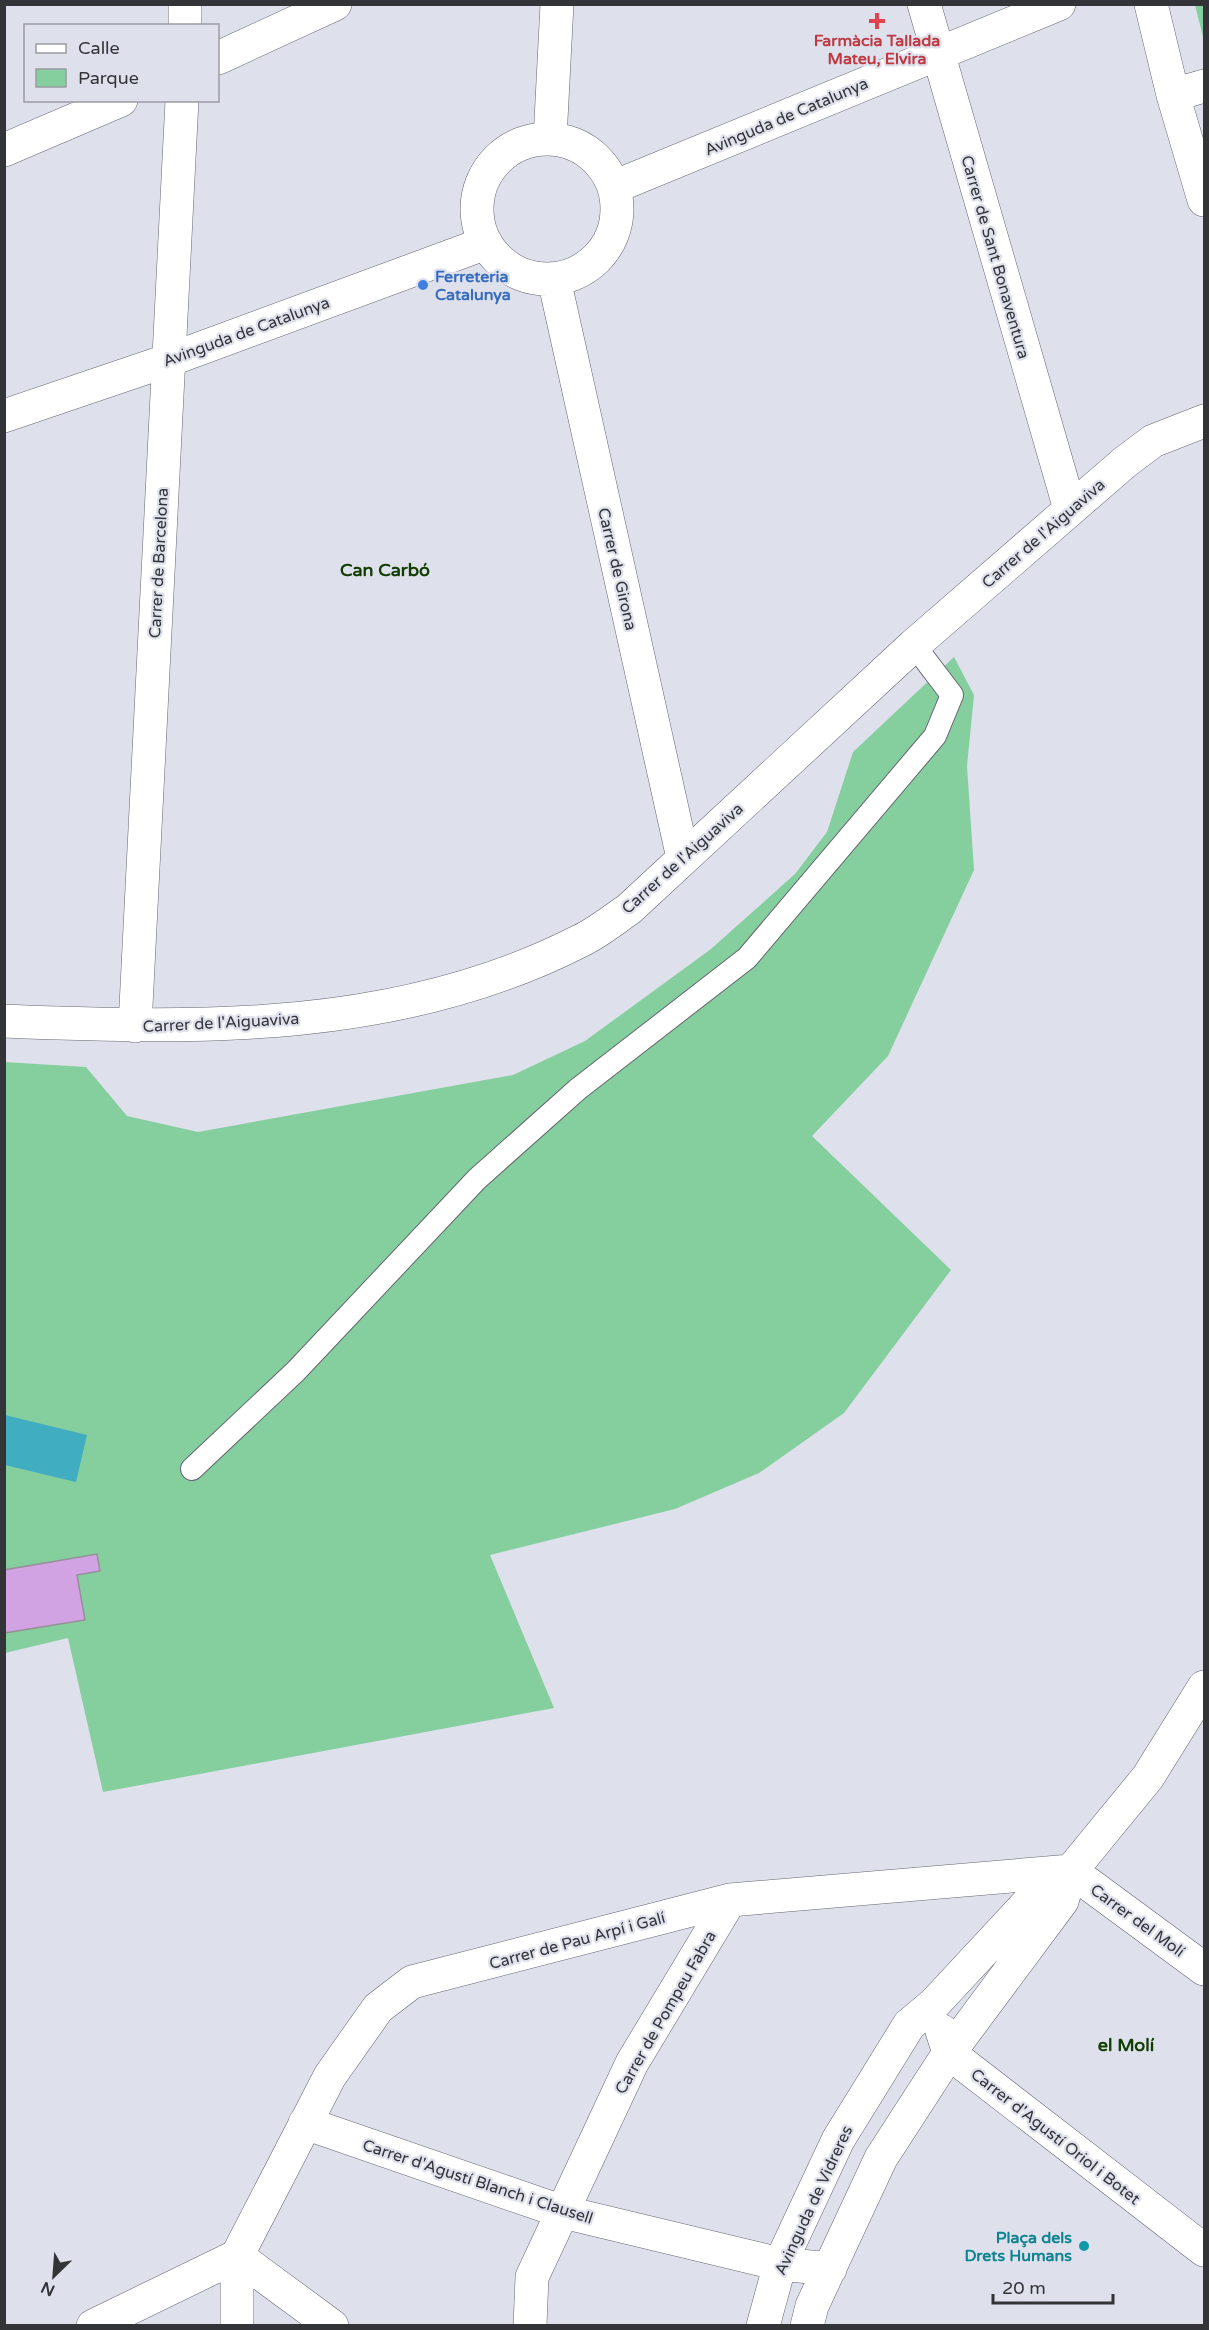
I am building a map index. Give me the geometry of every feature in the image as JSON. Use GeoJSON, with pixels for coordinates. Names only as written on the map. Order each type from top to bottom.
{"type":"FeatureCollection","features":[{"type":"Feature","properties":{"kind":"street"},"geometry":{"type":"LineString","coordinates":[[185,24],[186,4]]}},
{"type":"Feature","properties":{"kind":"street"},"geometry":{"type":"LineString","coordinates":[[219,58],[336,4]]}},
{"type":"Feature","properties":{"kind":"street"},"geometry":{"type":"LineString","coordinates":[[550,139],[557,4]]}},
{"type":"Feature","properties":{"kind":"street","name":"Carrer de Sant Bonaventura"},"geometry":{"type":"LineString","coordinates":[[924,4],[1070,509]]}},
{"type":"Feature","properties":{"kind":"street","name":"Avinguda de Catalunya"},"geometry":{"type":"LineString","coordinates":[[614,187],[1059,4]]}},
{"type":"Feature","properties":{"kind":"street"},"geometry":{"type":"LineString","coordinates":[[1151,4],[1173,95],[1204,200]]}},
{"type":"Feature","properties":{"kind":"street"},"geometry":{"type":"LineString","coordinates":[[1173,95],[1204,86]]}},
{"type":"Feature","properties":{"kind":"street"},"geometry":{"type":"LineString","coordinates":[[4,150],[116,102]]}},
{"type":"Feature","properties":{"kind":"street","name":"Carrer de Barcelona"},"geometry":{"type":"LineString","coordinates":[[135,1026],[182,102]]}},
{"type":"Feature","properties":{"kind":"street"},"geometry":{"type":"LineString","coordinates":[[550,139],[584,150],[606,171],[614,187],[617,211],[615,227],[604,250],[596,260],[578,272],[554,279],[527,277],[500,261],[486,243],[480,230],[477,206],[483,181],[497,161],[513,148],[525,143],[550,139]]}},
{"type":"Feature","properties":{"kind":"street","name":"Avinguda de Catalunya"},"geometry":{"type":"LineString","coordinates":[[4,416],[169,360],[486,243]]}},
{"type":"Feature","properties":{"kind":"street","name":"Carrer de Girona"},"geometry":{"type":"LineString","coordinates":[[554,279],[683,858]]}},
{"type":"Feature","properties":{"kind":"street","name":"Carrer de l'Aiguaviva"},"geometry":{"type":"LineString","coordinates":[[4,1021],[135,1026],[222,1024],[310,1018],[388,1007],[460,989],[516,971],[582,940],[629,909],[914,645],[1070,509],[1153,441],[1204,422]]}},
{"type":"Feature","properties":{"kind":"street","name":"Avinguda de Vidreres"},"geometry":{"type":"LineString","coordinates":[[763,2325],[780,2264],[838,2140],[909,2025],[934,2004],[1040,1890],[1071,1871],[1148,1777],[1204,1687]]}},
{"type":"Feature","properties":{"kind":"street","name":"Avinguda de Vidreres"},"geometry":{"type":"LineString","coordinates":[[807,2325],[812,2306],[881,2158],[949,2053],[1062,1901],[1071,1871]]}},
{"type":"Feature","properties":{"kind":"street","name":"Carrer de Pau Arpí i Galí"},"geometry":{"type":"LineString","coordinates":[[237,2325],[237,2256],[330,2076],[378,2008],[412,1982],[730,1900],[1071,1871]]}},
{"type":"Feature","properties":{"kind":"street","name":"Carrer del Molí"},"geometry":{"type":"LineString","coordinates":[[1071,1871],[1204,1969]]}},
{"type":"Feature","properties":{"kind":"street","name":"Carrer de Pompeu Fabra"},"geometry":{"type":"LineString","coordinates":[[530,2325],[532,2277],[632,2063],[730,1900]]}},
{"type":"Feature","properties":{"kind":"street"},"geometry":{"type":"LineString","coordinates":[[934,2004],[949,2053]]}},
{"type":"Feature","properties":{"kind":"street","name":"Carrer d'Agustí Oriol i Botet"},"geometry":{"type":"LineString","coordinates":[[949,2053],[1204,2250]]}},
{"type":"Feature","properties":{"kind":"street","name":"Carrer d'Agustí Blanch i Clausell"},"geometry":{"type":"LineString","coordinates":[[305,2123],[563,2212],[780,2264],[830,2269]]}},
{"type":"Feature","properties":{"kind":"street"},"geometry":{"type":"LineString","coordinates":[[93,2325],[237,2256],[332,2325]]}},
{"type":"Feature","properties":{"kind":"lane"},"geometry":{"type":"LineString","coordinates":[[192,1468],[296,1371],[477,1179],[578,1089],[747,958],[935,736],[952,695],[914,645]]}},
{"type":"Feature","properties":{"kind":"green space"},"geometry":{"type":"Polygon","coordinates":[[[1195,5],[1204,5],[1204,41],[1195,5]]]}},
{"type":"Feature","properties":{"kind":"green space"},"geometry":{"type":"Polygon","coordinates":[[[954,657],[974,695],[967,766],[974,870],[888,1056],[812,1136],[951,1270],[844,1413],[759,1473],[675,1509],[490,1555],[554,1708],[103,1792],[68,1638],[5,1653],[4,1062],[86,1067],[127,1116],[198,1132],[513,1075],[585,1041],[711,949],[795,874],[827,832],[853,752],[954,657]]]}},
{"type":"Feature","properties":{"kind":"water"},"geometry":{"type":"Polygon","coordinates":[[[5,1415],[87,1435],[76,1482],[5,1465],[5,1415]]]}},
{"type":"Feature","properties":{"kind":"building"},"geometry":{"type":"Polygon","coordinates":[[[97,1554],[100,1571],[77,1575],[85,1620],[4,1633],[4,1570],[97,1554]]]}},
{"type":"Feature","properties":{"kind":"place","name":"Farmàcia Tallada Mateu, Elvira"},"geometry":{"type":"Point","coordinates":[877,21]}},
{"type":"Feature","properties":{"kind":"place","name":"Ferreteria Catalunya"},"geometry":{"type":"Point","coordinates":[423,285]}},
{"type":"Feature","properties":{"kind":"place","name":"Plaça dels Drets Humans"},"geometry":{"type":"Point","coordinates":[1084,2246]}},
{"type":"Feature","properties":{"kind":"district","name":"Can Carbó"},"geometry":{"type":"Point","coordinates":[385,570]}},
{"type":"Feature","properties":{"kind":"district","name":"el Molí"},"geometry":{"type":"Point","coordinates":[1126,2045]}}]}
